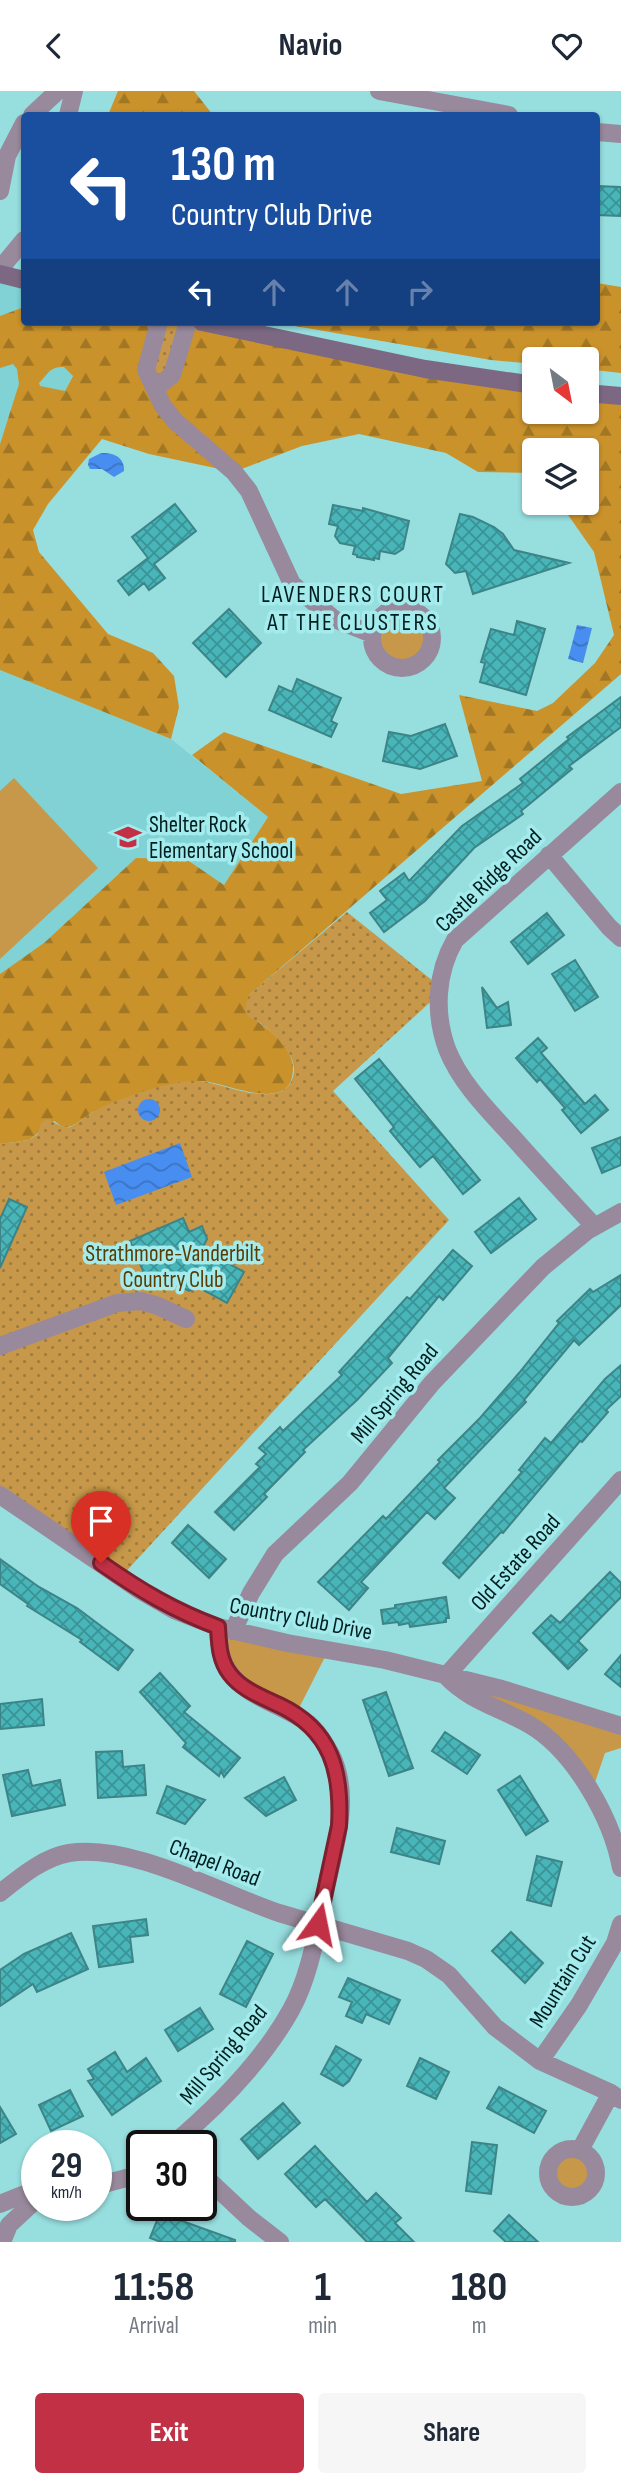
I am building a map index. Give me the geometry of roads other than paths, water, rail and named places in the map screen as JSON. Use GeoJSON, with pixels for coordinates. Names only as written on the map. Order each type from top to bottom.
{"type":"FeatureCollection","features":[{"type":"Feature","properties":{"kind":"main road"},"geometry":{"type":"LineString","coordinates":[[0,272],[21,279]]}},
{"type":"Feature","properties":{"kind":"main road"},"geometry":{"type":"LineString","coordinates":[[221,326],[425,369],[522,383]]}},
{"type":"Feature","properties":{"kind":"main road"},"geometry":{"type":"LineString","coordinates":[[599,394],[621,396]]}},
{"type":"Feature","properties":{"kind":"street"},"geometry":{"type":"LineString","coordinates":[[35,112],[58,91]]}},
{"type":"Feature","properties":{"kind":"street"},"geometry":{"type":"LineString","coordinates":[[69,112],[74,91]]}},
{"type":"Feature","properties":{"kind":"street"},"geometry":{"type":"LineString","coordinates":[[379,91],[493,112]]}},
{"type":"Feature","properties":{"kind":"street"},"geometry":{"type":"LineString","coordinates":[[0,191],[7,156],[21,129]]}},
{"type":"Feature","properties":{"kind":"street"},"geometry":{"type":"LineString","coordinates":[[600,132],[621,134]]}},
{"type":"Feature","properties":{"kind":"street"},"geometry":{"type":"LineString","coordinates":[[0,272],[21,244]]}},
{"type":"Feature","properties":{"kind":"street"},"geometry":{"type":"LineString","coordinates":[[158,326],[146,370],[163,406],[175,421],[234,472],[249,491],[292,584],[334,619],[372,634]]}},
{"type":"Feature","properties":{"kind":"street"},"geometry":{"type":"LineString","coordinates":[[155,389],[172,375],[187,326]]}},
{"type":"Feature","properties":{"kind":"street","name":"Castle Ridge Road"},"geometry":{"type":"LineString","coordinates":[[594,1226],[497,1120],[462,1077],[447,1048],[439,1012],[440,975],[445,957],[455,940],[621,792]]}},
{"type":"Feature","properties":{"kind":"street"},"geometry":{"type":"LineString","coordinates":[[549,855],[621,938]]}},
{"type":"Feature","properties":{"kind":"street","name":"Mill Spring Road"},"geometry":{"type":"LineString","coordinates":[[188,2130],[235,2085],[261,2054],[291,2010],[302,1984],[318,1924],[339,1826],[341,1797],[335,1763],[312,1726],[289,1710],[243,1686],[229,1673],[220,1650],[226,1629],[281,1548],[350,1483],[432,1383],[526,1283],[594,1226],[621,1212]]}},
{"type":"Feature","properties":{"kind":"street"},"geometry":{"type":"LineString","coordinates":[[0,1346],[117,1303],[141,1301],[186,1319]]}},
{"type":"Feature","properties":{"kind":"street","name":"Old Estate Road"},"geometry":{"type":"LineString","coordinates":[[446,1676],[621,1481]]}},
{"type":"Feature","properties":{"kind":"street","name":"Country Club Drive"},"geometry":{"type":"LineString","coordinates":[[0,1495],[141,1591],[174,1610],[226,1629],[385,1660],[502,1689],[621,1726]]}},
{"type":"Feature","properties":{"kind":"street"},"geometry":{"type":"LineString","coordinates":[[446,1676],[470,1697],[531,1726],[553,1743],[575,1767],[610,1832],[621,1868]]}},
{"type":"Feature","properties":{"kind":"street","name":"Chapel Road"},"geometry":{"type":"LineString","coordinates":[[1,1891],[53,1857],[70,1853],[100,1852],[146,1863],[279,1912],[408,1951],[426,1959],[461,1986],[495,2027],[540,2061],[616,2096]]}},
{"type":"Feature","properties":{"kind":"street","name":"Mountain Cut"},"geometry":{"type":"LineString","coordinates":[[540,2061],[579,2005],[615,1943],[621,1924]]}},
{"type":"Feature","properties":{"kind":"street"},"geometry":{"type":"LineString","coordinates":[[580,2150],[616,2096]]}},
{"type":"Feature","properties":{"kind":"street"},"geometry":{"type":"LineString","coordinates":[[217,2188],[249,2218],[281,2242]]}},
{"type":"Feature","properties":{"kind":"street"},"geometry":{"type":"LineString","coordinates":[[0,2204],[21,2195]]}},
{"type":"Feature","properties":{"kind":"street"},"geometry":{"type":"LineString","coordinates":[[2,2242],[9,2225],[21,2214]]}},
{"type":"Feature","properties":{"kind":"water"},"geometry":{"type":"Polygon","coordinates":[[[101,453],[117,456],[123,462],[124,471],[114,477],[102,469],[90,469],[89,459],[101,453]]]}},
{"type":"Feature","properties":{"kind":"water"},"geometry":{"type":"Polygon","coordinates":[[[577,625],[592,628],[583,663],[568,659],[577,625]]]}},
{"type":"Feature","properties":{"kind":"water"},"geometry":{"type":"Polygon","coordinates":[[[149,1099],[157,1102],[160,1110],[157,1118],[149,1121],[141,1118],[138,1110],[141,1102],[149,1099]]]}},
{"type":"Feature","properties":{"kind":"water"},"geometry":{"type":"Polygon","coordinates":[[[180,1143],[192,1177],[116,1205],[104,1172],[180,1143]]]}},
{"type":"Feature","properties":{"kind":"place","name":"Shelter Rock Elementary School"},"geometry":{"type":"Point","coordinates":[128,837]}},
{"type":"Feature","properties":{"kind":"district","name":"LAVENDERS COURT AT THE CLUSTERS"},"geometry":{"type":"Point","coordinates":[353,608]}},
{"type":"Feature","properties":{"kind":"park label","name":"Strathmore-Vanderbilt Country Club"},"geometry":{"type":"Point","coordinates":[173,1266]}}]}
